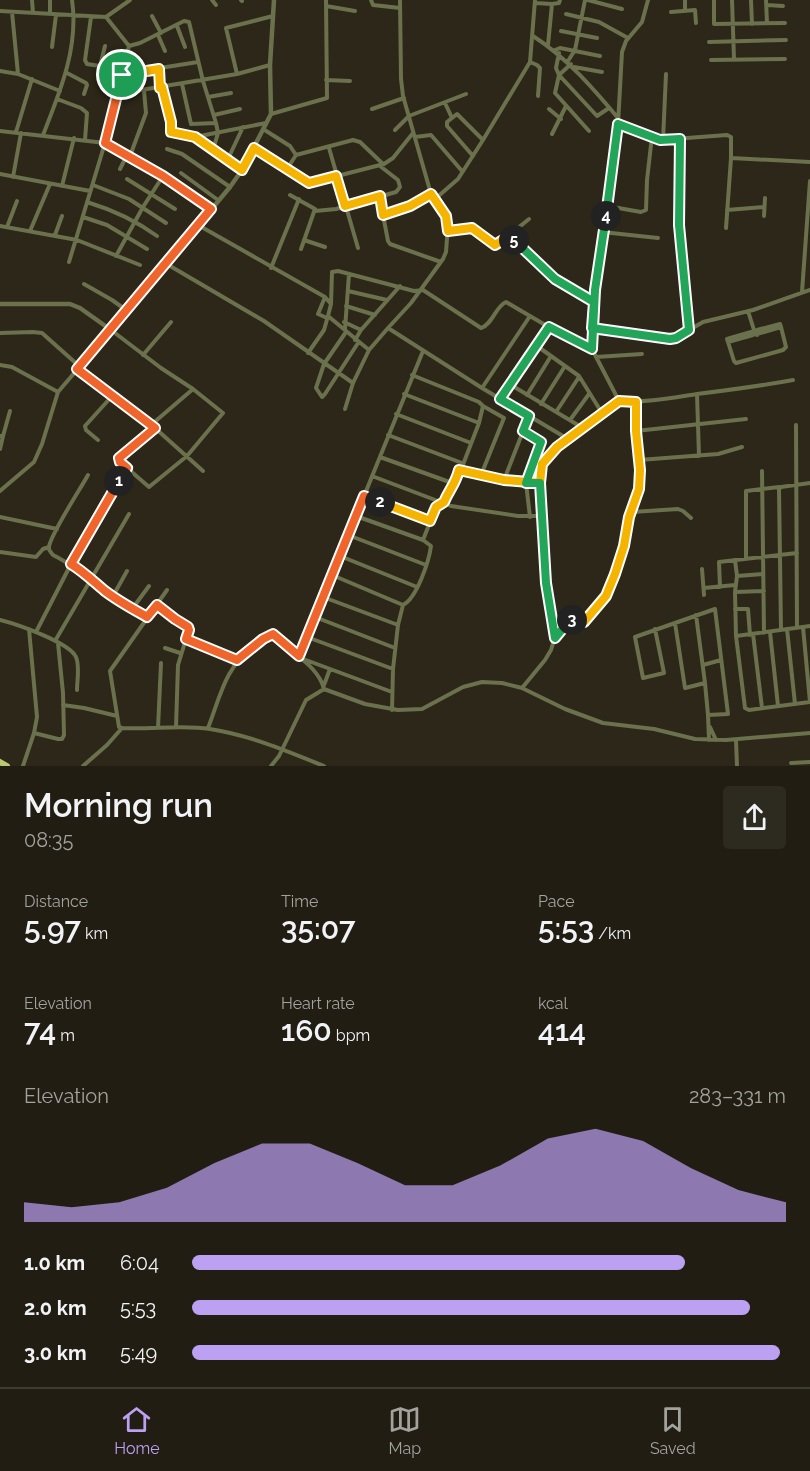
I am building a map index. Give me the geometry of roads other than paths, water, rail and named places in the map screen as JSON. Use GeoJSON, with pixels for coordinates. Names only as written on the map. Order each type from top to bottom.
{"type":"FeatureCollection","features":[{"type":"Feature","properties":{"kind":"highway"},"geometry":{"type":"LineString","coordinates":[[0,762],[7,766]]}},
{"type":"Feature","properties":{"kind":"street"},"geometry":{"type":"LineString","coordinates":[[32,0],[33,13]]}},
{"type":"Feature","properties":{"kind":"street"},"geometry":{"type":"LineString","coordinates":[[50,0],[53,14],[52,47]]}},
{"type":"Feature","properties":{"kind":"street"},"geometry":{"type":"LineString","coordinates":[[43,135],[67,73],[75,15],[72,0]]}},
{"type":"Feature","properties":{"kind":"street"},"geometry":{"type":"LineString","coordinates":[[0,11],[106,17],[130,0]]}},
{"type":"Feature","properties":{"kind":"street"},"geometry":{"type":"LineString","coordinates":[[212,0],[216,5]]}},
{"type":"Feature","properties":{"kind":"street"},"geometry":{"type":"LineString","coordinates":[[0,491],[34,462],[58,392],[242,170],[271,114],[270,65],[274,0]]}},
{"type":"Feature","properties":{"kind":"street"},"geometry":{"type":"LineString","coordinates":[[271,114],[327,98],[326,0]]}},
{"type":"Feature","properties":{"kind":"street"},"geometry":{"type":"LineString","coordinates":[[371,0],[373,5],[400,8]]}},
{"type":"Feature","properties":{"kind":"street"},"geometry":{"type":"LineString","coordinates":[[345,409],[353,383],[369,350],[421,290],[446,252],[448,231],[446,216],[431,194],[404,98],[401,79],[400,0]]}},
{"type":"Feature","properties":{"kind":"street"},"geometry":{"type":"LineString","coordinates":[[435,199],[452,185],[473,156],[530,62],[535,2],[552,4],[559,3],[560,0]]}},
{"type":"Feature","properties":{"kind":"street"},"geometry":{"type":"LineString","coordinates":[[589,131],[555,93],[559,75],[571,64],[586,0],[608,3],[622,9]]}},
{"type":"Feature","properties":{"kind":"street"},"geometry":{"type":"LineString","coordinates":[[592,349],[594,302],[618,121],[622,52],[628,38],[642,22],[648,0]]}},
{"type":"Feature","properties":{"kind":"street"},"geometry":{"type":"LineString","coordinates":[[685,0],[685,11]]}},
{"type":"Feature","properties":{"kind":"street"},"geometry":{"type":"LineString","coordinates":[[714,0],[714,24],[785,23]]}},
{"type":"Feature","properties":{"kind":"street"},"geometry":{"type":"LineString","coordinates":[[732,0],[734,59]]}},
{"type":"Feature","properties":{"kind":"street"},"geometry":{"type":"LineString","coordinates":[[751,0],[752,24]]}},
{"type":"Feature","properties":{"kind":"street"},"geometry":{"type":"LineString","coordinates":[[767,23],[766,3],[783,6]]}},
{"type":"Feature","properties":{"kind":"street"},"geometry":{"type":"LineString","coordinates":[[548,45],[552,4]]}},
{"type":"Feature","properties":{"kind":"street"},"geometry":{"type":"LineString","coordinates":[[326,6],[355,11]]}},
{"type":"Feature","properties":{"kind":"street"},"geometry":{"type":"LineString","coordinates":[[671,12],[695,11],[696,23]]}},
{"type":"Feature","properties":{"kind":"street"},"geometry":{"type":"LineString","coordinates":[[12,12],[18,74]]}},
{"type":"Feature","properties":{"kind":"street"},"geometry":{"type":"LineString","coordinates":[[566,14],[608,25],[628,38]]}},
{"type":"Feature","properties":{"kind":"street"},"geometry":{"type":"LineString","coordinates":[[152,16],[165,51]]}},
{"type":"Feature","properties":{"kind":"street"},"geometry":{"type":"LineString","coordinates":[[237,74],[226,28],[273,16]]}},
{"type":"Feature","properties":{"kind":"street"},"geometry":{"type":"LineString","coordinates":[[91,17],[85,60],[87,64],[100,66],[105,46]]}},
{"type":"Feature","properties":{"kind":"street"},"geometry":{"type":"LineString","coordinates":[[106,17],[129,46]]}},
{"type":"Feature","properties":{"kind":"street"},"geometry":{"type":"LineString","coordinates":[[129,46],[160,34],[184,21],[189,22],[202,81],[218,133],[213,150]]}},
{"type":"Feature","properties":{"kind":"street"},"geometry":{"type":"LineString","coordinates":[[177,26],[185,47]]}},
{"type":"Feature","properties":{"kind":"street"},"geometry":{"type":"LineString","coordinates":[[561,31],[597,38]]}},
{"type":"Feature","properties":{"kind":"street"},"geometry":{"type":"LineString","coordinates":[[533,35],[571,64],[618,121],[663,140],[727,135],[733,141],[726,228]]}},
{"type":"Feature","properties":{"kind":"street"},"geometry":{"type":"LineString","coordinates":[[709,42],[786,40]]}},
{"type":"Feature","properties":{"kind":"street"},"geometry":{"type":"LineString","coordinates":[[69,262],[105,143],[129,46]]}},
{"type":"Feature","properties":{"kind":"street"},"geometry":{"type":"LineString","coordinates":[[600,56],[560,48],[557,52],[556,68],[559,75],[595,116],[609,108]]}},
{"type":"Feature","properties":{"kind":"street"},"geometry":{"type":"LineString","coordinates":[[711,60],[785,59]]}},
{"type":"Feature","properties":{"kind":"street"},"geometry":{"type":"LineString","coordinates":[[122,75],[198,62]]}},
{"type":"Feature","properties":{"kind":"street"},"geometry":{"type":"LineString","coordinates":[[530,62],[537,64],[540,68],[538,96]]}},
{"type":"Feature","properties":{"kind":"street"},"geometry":{"type":"LineString","coordinates":[[571,64],[602,72]]}},
{"type":"Feature","properties":{"kind":"street"},"geometry":{"type":"LineString","coordinates":[[117,94],[202,81],[270,65]]}},
{"type":"Feature","properties":{"kind":"street"},"geometry":{"type":"LineString","coordinates":[[159,69],[161,87],[171,122],[171,132],[195,137],[267,123]]}},
{"type":"Feature","properties":{"kind":"street"},"geometry":{"type":"LineString","coordinates":[[0,71],[18,74],[60,91]]}},
{"type":"Feature","properties":{"kind":"street"},"geometry":{"type":"LineString","coordinates":[[67,73],[86,82],[84,94]]}},
{"type":"Feature","properties":{"kind":"street"},"geometry":{"type":"LineString","coordinates":[[663,140],[666,74]]}},
{"type":"Feature","properties":{"kind":"street"},"geometry":{"type":"LineString","coordinates":[[16,132],[32,79]]}},
{"type":"Feature","properties":{"kind":"street"},"geometry":{"type":"LineString","coordinates":[[326,80],[350,81]]}},
{"type":"Feature","properties":{"kind":"street"},"geometry":{"type":"LineString","coordinates":[[182,84],[191,124],[216,123]]}},
{"type":"Feature","properties":{"kind":"street"},"geometry":{"type":"LineString","coordinates":[[120,170],[129,156],[146,113],[144,91]]}},
{"type":"Feature","properties":{"kind":"street"},"geometry":{"type":"LineString","coordinates":[[208,98],[231,93]]}},
{"type":"Feature","properties":{"kind":"street"},"geometry":{"type":"LineString","coordinates":[[395,130],[409,116],[466,94]]}},
{"type":"Feature","properties":{"kind":"street"},"geometry":{"type":"LineString","coordinates":[[372,109],[404,98]]}},
{"type":"Feature","properties":{"kind":"street"},"geometry":{"type":"LineString","coordinates":[[57,99],[81,108],[87,113],[85,140]]}},
{"type":"Feature","properties":{"kind":"street"},"geometry":{"type":"LineString","coordinates":[[445,103],[452,118]]}},
{"type":"Feature","properties":{"kind":"street"},"geometry":{"type":"LineString","coordinates":[[552,134],[566,106]]}},
{"type":"Feature","properties":{"kind":"street"},"geometry":{"type":"LineString","coordinates":[[214,116],[240,109]]}},
{"type":"Feature","properties":{"kind":"street"},"geometry":{"type":"LineString","coordinates":[[549,109],[561,119]]}},
{"type":"Feature","properties":{"kind":"street"},"geometry":{"type":"LineString","coordinates":[[473,156],[447,126],[452,118],[459,114],[483,140]]}},
{"type":"Feature","properties":{"kind":"street"},"geometry":{"type":"LineString","coordinates":[[227,160],[243,127]]}},
{"type":"Feature","properties":{"kind":"street"},"geometry":{"type":"LineString","coordinates":[[263,129],[290,146],[296,155]]}},
{"type":"Feature","properties":{"kind":"street"},"geometry":{"type":"LineString","coordinates":[[0,131],[105,143],[163,176],[211,209]]}},
{"type":"Feature","properties":{"kind":"street"},"geometry":{"type":"LineString","coordinates":[[13,177],[21,133]]}},
{"type":"Feature","properties":{"kind":"street"},"geometry":{"type":"LineString","coordinates":[[254,148],[310,183],[381,165],[415,135],[430,135],[462,171]]}},
{"type":"Feature","properties":{"kind":"street"},"geometry":{"type":"LineString","coordinates":[[607,206],[641,212],[646,210],[652,136]]}},
{"type":"Feature","properties":{"kind":"street"},"geometry":{"type":"LineString","coordinates":[[195,137],[242,170]]}},
{"type":"Feature","properties":{"kind":"street"},"geometry":{"type":"LineString","coordinates":[[62,186],[74,138]]}},
{"type":"Feature","properties":{"kind":"street"},"geometry":{"type":"LineString","coordinates":[[680,139],[679,225],[689,330]]}},
{"type":"Feature","properties":{"kind":"street"},"geometry":{"type":"LineString","coordinates":[[286,170],[296,155],[357,141],[398,180],[400,187],[396,192],[325,212],[315,211],[313,207],[290,195]]}},
{"type":"Feature","properties":{"kind":"street"},"geometry":{"type":"LineString","coordinates":[[329,148],[358,248]]}},
{"type":"Feature","properties":{"kind":"street"},"geometry":{"type":"LineString","coordinates":[[167,149],[182,154],[230,187]]}},
{"type":"Feature","properties":{"kind":"street"},"geometry":{"type":"LineString","coordinates":[[731,158],[810,162]]}},
{"type":"Feature","properties":{"kind":"street"},"geometry":{"type":"LineString","coordinates":[[181,173],[218,200]]}},
{"type":"Feature","properties":{"kind":"street"},"geometry":{"type":"LineString","coordinates":[[0,174],[90,191]]}},
{"type":"Feature","properties":{"kind":"street"},"geometry":{"type":"LineString","coordinates":[[116,256],[163,176]]}},
{"type":"Feature","properties":{"kind":"street"},"geometry":{"type":"LineString","coordinates":[[127,179],[175,209]]}},
{"type":"Feature","properties":{"kind":"street"},"geometry":{"type":"LineString","coordinates":[[802,292],[810,181]]}},
{"type":"Feature","properties":{"kind":"street"},"geometry":{"type":"LineString","coordinates":[[30,231],[50,184]]}},
{"type":"Feature","properties":{"kind":"street"},"geometry":{"type":"LineString","coordinates":[[93,185],[143,207],[165,224]]}},
{"type":"Feature","properties":{"kind":"street"},"geometry":{"type":"LineString","coordinates":[[383,215],[410,206],[431,194]]}},
{"type":"Feature","properties":{"kind":"street"},"geometry":{"type":"LineString","coordinates":[[380,196],[390,244],[441,262]]}},
{"type":"Feature","properties":{"kind":"street"},"geometry":{"type":"LineString","coordinates":[[764,216],[765,198]]}},
{"type":"Feature","properties":{"kind":"street"},"geometry":{"type":"LineString","coordinates":[[271,268],[299,199]]}},
{"type":"Feature","properties":{"kind":"street"},"geometry":{"type":"LineString","coordinates":[[7,227],[17,201]]}},
{"type":"Feature","properties":{"kind":"street"},"geometry":{"type":"LineString","coordinates":[[87,202],[114,210],[157,236]]}},
{"type":"Feature","properties":{"kind":"street"},"geometry":{"type":"LineString","coordinates":[[728,210],[764,207]]}},
{"type":"Feature","properties":{"kind":"street"},"geometry":{"type":"LineString","coordinates":[[301,249],[315,211]]}},
{"type":"Feature","properties":{"kind":"street"},"geometry":{"type":"LineString","coordinates":[[55,235],[62,216]]}},
{"type":"Feature","properties":{"kind":"street"},"geometry":{"type":"LineString","coordinates":[[83,217],[107,225],[147,249]]}},
{"type":"Feature","properties":{"kind":"street"},"geometry":{"type":"LineString","coordinates":[[448,231],[472,228],[495,245],[529,219]]}},
{"type":"Feature","properties":{"kind":"street"},"geometry":{"type":"LineString","coordinates":[[198,225],[325,297],[331,304]]}},
{"type":"Feature","properties":{"kind":"street"},"geometry":{"type":"LineString","coordinates":[[0,226],[76,240],[140,266]]}},
{"type":"Feature","properties":{"kind":"street"},"geometry":{"type":"LineString","coordinates":[[602,232],[658,238]]}},
{"type":"Feature","properties":{"kind":"street"},"geometry":{"type":"LineString","coordinates":[[509,236],[555,279],[594,302]]}},
{"type":"Feature","properties":{"kind":"street"},"geometry":{"type":"LineString","coordinates":[[304,240],[325,247]]}},
{"type":"Feature","properties":{"kind":"street"},"geometry":{"type":"LineString","coordinates":[[165,263],[264,321],[353,383]]}},
{"type":"Feature","properties":{"kind":"street"},"geometry":{"type":"LineString","coordinates":[[308,353],[324,330],[331,304],[332,272],[350,274],[414,291],[421,290],[481,328],[486,326],[502,303],[508,303],[592,349],[619,401]]}},
{"type":"Feature","properties":{"kind":"street"},"geometry":{"type":"LineString","coordinates":[[350,274],[344,322],[346,331],[324,364],[316,388],[322,397],[357,341],[361,330],[400,286]]}},
{"type":"Feature","properties":{"kind":"street"},"geometry":{"type":"LineString","coordinates":[[84,284],[126,310]]}},
{"type":"Feature","properties":{"kind":"street"},"geometry":{"type":"LineString","coordinates":[[592,328],[676,338],[713,318],[748,311],[810,290]]}},
{"type":"Feature","properties":{"kind":"street"},"geometry":{"type":"LineString","coordinates":[[348,291],[387,300]]}},
{"type":"Feature","properties":{"kind":"street"},"geometry":{"type":"LineString","coordinates":[[325,297],[318,314],[327,317],[369,350]]}},
{"type":"Feature","properties":{"kind":"street"},"geometry":{"type":"LineString","coordinates":[[0,304],[70,304],[111,330],[193,389],[222,412],[222,415],[187,456],[149,487],[120,462],[119,458],[193,389]]}},
{"type":"Feature","properties":{"kind":"street"},"geometry":{"type":"LineString","coordinates":[[346,306],[375,315]]}},
{"type":"Feature","properties":{"kind":"street"},"geometry":{"type":"LineString","coordinates":[[748,311],[755,332]]}},
{"type":"Feature","properties":{"kind":"street"},"geometry":{"type":"LineString","coordinates":[[482,388],[530,316]]}},
{"type":"Feature","properties":{"kind":"street"},"geometry":{"type":"LineString","coordinates":[[143,355],[171,322]]}},
{"type":"Feature","properties":{"kind":"street"},"geometry":{"type":"LineString","coordinates":[[344,322],[361,330]]}},
{"type":"Feature","properties":{"kind":"street"},"geometry":{"type":"LineString","coordinates":[[780,324],[786,346],[783,350],[736,363],[727,339],[755,332],[780,324]]}},
{"type":"Feature","properties":{"kind":"street"},"geometry":{"type":"LineString","coordinates":[[500,399],[549,327]]}},
{"type":"Feature","properties":{"kind":"street"},"geometry":{"type":"LineString","coordinates":[[388,328],[568,439]]}},
{"type":"Feature","properties":{"kind":"street"},"geometry":{"type":"LineString","coordinates":[[0,333],[42,333],[78,367],[153,427],[203,471]]}},
{"type":"Feature","properties":{"kind":"street"},"geometry":{"type":"LineString","coordinates":[[537,346],[579,377],[602,413]]}},
{"type":"Feature","properties":{"kind":"street"},"geometry":{"type":"LineString","coordinates":[[299,656],[423,351]]}},
{"type":"Feature","properties":{"kind":"street"},"geometry":{"type":"LineString","coordinates":[[597,357],[642,354]]}},
{"type":"Feature","properties":{"kind":"street"},"geometry":{"type":"LineString","coordinates":[[527,395],[550,356]]}},
{"type":"Feature","properties":{"kind":"street"},"geometry":{"type":"LineString","coordinates":[[0,365],[12,367],[58,392]]}},
{"type":"Feature","properties":{"kind":"street"},"geometry":{"type":"LineString","coordinates":[[541,404],[565,366]]}},
{"type":"Feature","properties":{"kind":"street"},"geometry":{"type":"LineString","coordinates":[[412,375],[479,402],[504,418],[481,475]]}},
{"type":"Feature","properties":{"kind":"street"},"geometry":{"type":"LineString","coordinates":[[556,412],[579,377]]}},
{"type":"Feature","properties":{"kind":"street"},"geometry":{"type":"LineString","coordinates":[[555,638],[546,583],[540,483],[542,464],[546,457],[619,401],[636,402],[793,380]]}},
{"type":"Feature","properties":{"kind":"street"},"geometry":{"type":"LineString","coordinates":[[511,385],[583,428]]}},
{"type":"Feature","properties":{"kind":"street"},"geometry":{"type":"LineString","coordinates":[[404,394],[479,423]]}},
{"type":"Feature","properties":{"kind":"street"},"geometry":{"type":"LineString","coordinates":[[570,420],[589,394]]}},
{"type":"Feature","properties":{"kind":"street"},"geometry":{"type":"LineString","coordinates":[[697,394],[699,456]]}},
{"type":"Feature","properties":{"kind":"street"},"geometry":{"type":"LineString","coordinates":[[98,440],[86,430],[86,426],[113,395]]}},
{"type":"Feature","properties":{"kind":"street"},"geometry":{"type":"LineString","coordinates":[[522,688],[545,660],[555,638],[569,621],[584,622],[606,596],[620,560],[639,489],[636,402]]}},
{"type":"Feature","properties":{"kind":"street"},"geometry":{"type":"LineString","coordinates":[[423,540],[436,507],[453,489],[479,423],[483,406]]}},
{"type":"Feature","properties":{"kind":"street"},"geometry":{"type":"LineString","coordinates":[[0,449],[10,411]]}},
{"type":"Feature","properties":{"kind":"street"},"geometry":{"type":"LineString","coordinates":[[396,414],[471,443]]}},
{"type":"Feature","properties":{"kind":"street"},"geometry":{"type":"LineString","coordinates":[[504,480],[529,416]]}},
{"type":"Feature","properties":{"kind":"street"},"geometry":{"type":"LineString","coordinates":[[636,431],[746,419]]}},
{"type":"Feature","properties":{"kind":"street"},"geometry":{"type":"LineString","coordinates":[[796,425],[797,628]]}},
{"type":"Feature","properties":{"kind":"street"},"geometry":{"type":"LineString","coordinates":[[523,431],[540,441],[541,445],[526,483],[530,517]]}},
{"type":"Feature","properties":{"kind":"street"},"geometry":{"type":"LineString","coordinates":[[388,435],[462,463]]}},
{"type":"Feature","properties":{"kind":"street"},"geometry":{"type":"LineString","coordinates":[[639,460],[699,456],[734,451],[742,447]]}},
{"type":"Feature","properties":{"kind":"street"},"geometry":{"type":"LineString","coordinates":[[380,457],[455,484]]}},
{"type":"Feature","properties":{"kind":"street"},"geometry":{"type":"LineString","coordinates":[[36,632],[71,564],[127,468]]}},
{"type":"Feature","properties":{"kind":"street"},"geometry":{"type":"LineString","coordinates":[[459,470],[504,480],[540,483]]}},
{"type":"Feature","properties":{"kind":"street"},"geometry":{"type":"LineString","coordinates":[[762,471],[764,633]]}},
{"type":"Feature","properties":{"kind":"street"},"geometry":{"type":"LineString","coordinates":[[0,552],[36,556],[49,547],[88,475]]}},
{"type":"Feature","properties":{"kind":"street"},"geometry":{"type":"LineString","coordinates":[[372,476],[442,503],[530,517],[542,516]]}},
{"type":"Feature","properties":{"kind":"street"},"geometry":{"type":"LineString","coordinates":[[746,558],[746,492],[810,483]]}},
{"type":"Feature","properties":{"kind":"street"},"geometry":{"type":"LineString","coordinates":[[779,487],[781,630]]}},
{"type":"Feature","properties":{"kind":"street"},"geometry":{"type":"LineString","coordinates":[[364,496],[430,521]]}},
{"type":"Feature","properties":{"kind":"street"},"geometry":{"type":"LineString","coordinates":[[631,513],[678,509],[692,518]]}},
{"type":"Feature","properties":{"kind":"street"},"geometry":{"type":"LineString","coordinates":[[34,732],[62,739],[64,735],[56,642],[129,514]]}},
{"type":"Feature","properties":{"kind":"street"},"geometry":{"type":"LineString","coordinates":[[356,516],[423,540],[429,543],[431,548],[417,586],[409,601],[403,605],[398,625],[393,669],[392,710]]}},
{"type":"Feature","properties":{"kind":"street"},"geometry":{"type":"LineString","coordinates":[[0,517],[57,529]]}},
{"type":"Feature","properties":{"kind":"street"},"geometry":{"type":"LineString","coordinates":[[348,535],[426,566]]}},
{"type":"Feature","properties":{"kind":"street"},"geometry":{"type":"LineString","coordinates":[[49,547],[53,555],[71,564],[113,596],[147,617]]}},
{"type":"Feature","properties":{"kind":"street"},"geometry":{"type":"LineString","coordinates":[[720,587],[719,562],[797,553]]}},
{"type":"Feature","properties":{"kind":"street"},"geometry":{"type":"LineString","coordinates":[[340,556],[417,586]]}},
{"type":"Feature","properties":{"kind":"street"},"geometry":{"type":"LineString","coordinates":[[735,560],[736,636],[744,705],[749,710],[810,702],[803,627]]}},
{"type":"Feature","properties":{"kind":"street"},"geometry":{"type":"LineString","coordinates":[[702,570],[704,595]]}},
{"type":"Feature","properties":{"kind":"street"},"geometry":{"type":"LineString","coordinates":[[113,596],[127,571]]}},
{"type":"Feature","properties":{"kind":"street"},"geometry":{"type":"LineString","coordinates":[[737,576],[764,573]]}},
{"type":"Feature","properties":{"kind":"street"},"geometry":{"type":"LineString","coordinates":[[332,576],[403,605]]}},
{"type":"Feature","properties":{"kind":"street"},"geometry":{"type":"LineString","coordinates":[[704,588],[735,585]]}},
{"type":"Feature","properties":{"kind":"street"},"geometry":{"type":"LineString","coordinates":[[132,609],[149,586]]}},
{"type":"Feature","properties":{"kind":"street"},"geometry":{"type":"LineString","coordinates":[[122,729],[119,727],[110,671],[167,590]]}},
{"type":"Feature","properties":{"kind":"street"},"geometry":{"type":"LineString","coordinates":[[735,592],[764,591]]}},
{"type":"Feature","properties":{"kind":"street"},"geometry":{"type":"LineString","coordinates":[[323,597],[398,625]]}},
{"type":"Feature","properties":{"kind":"street"},"geometry":{"type":"LineString","coordinates":[[157,605],[189,630],[178,665],[176,728]]}},
{"type":"Feature","properties":{"kind":"street"},"geometry":{"type":"LineString","coordinates":[[655,629],[663,673],[643,678],[634,637],[655,629],[715,609],[728,714],[708,715]]}},
{"type":"Feature","properties":{"kind":"street"},"geometry":{"type":"LineString","coordinates":[[735,609],[748,609],[762,708]]}},
{"type":"Feature","properties":{"kind":"street"},"geometry":{"type":"LineString","coordinates":[[696,615],[708,715],[716,740]]}},
{"type":"Feature","properties":{"kind":"street"},"geometry":{"type":"LineString","coordinates":[[315,617],[396,648]]}},
{"type":"Feature","properties":{"kind":"street"},"geometry":{"type":"LineString","coordinates":[[0,620],[36,632],[56,642],[75,656],[77,690]]}},
{"type":"Feature","properties":{"kind":"street"},"geometry":{"type":"LineString","coordinates":[[675,623],[685,688],[705,684]]}},
{"type":"Feature","properties":{"kind":"street"},"geometry":{"type":"LineString","coordinates":[[736,636],[810,626]]}},
{"type":"Feature","properties":{"kind":"street"},"geometry":{"type":"LineString","coordinates":[[22,766],[37,717],[29,629]]}},
{"type":"Feature","properties":{"kind":"street"},"geometry":{"type":"LineString","coordinates":[[787,629],[795,704]]}},
{"type":"Feature","properties":{"kind":"street"},"geometry":{"type":"LineString","coordinates":[[770,632],[778,706]]}},
{"type":"Feature","properties":{"kind":"street"},"geometry":{"type":"LineString","coordinates":[[208,728],[227,677],[237,660],[263,639],[273,634],[305,660],[392,692]]}},
{"type":"Feature","properties":{"kind":"street"},"geometry":{"type":"LineString","coordinates":[[307,637],[393,669]]}},
{"type":"Feature","properties":{"kind":"street"},"geometry":{"type":"LineString","coordinates":[[186,639],[237,660]]}},
{"type":"Feature","properties":{"kind":"street"},"geometry":{"type":"LineString","coordinates":[[165,648],[180,653]]}},
{"type":"Feature","properties":{"kind":"street"},"geometry":{"type":"LineString","coordinates":[[305,660],[324,688],[365,704],[392,710],[422,709],[463,687],[482,682],[502,683],[522,688],[603,723],[654,729],[695,739],[736,740],[810,733]]}},
{"type":"Feature","properties":{"kind":"street"},"geometry":{"type":"LineString","coordinates":[[703,664],[721,660]]}},
{"type":"Feature","properties":{"kind":"street"},"geometry":{"type":"LineString","coordinates":[[158,728],[161,663]]}},
{"type":"Feature","properties":{"kind":"street"},"geometry":{"type":"LineString","coordinates":[[271,766],[306,700],[324,688],[330,669]]}},
{"type":"Feature","properties":{"kind":"street"},"geometry":{"type":"LineString","coordinates":[[63,705],[117,716]]}},
{"type":"Feature","properties":{"kind":"street"},"geometry":{"type":"LineString","coordinates":[[709,740],[710,726]]}},
{"type":"Feature","properties":{"kind":"street"},"geometry":{"type":"LineString","coordinates":[[83,766],[122,729],[208,728],[282,749],[324,766]]}},
{"type":"Feature","properties":{"kind":"street"},"geometry":{"type":"LineString","coordinates":[[736,740],[737,766]]}},
{"type":"Feature","properties":{"kind":"street"},"geometry":{"type":"LineString","coordinates":[[791,763],[810,762]]}}]}
